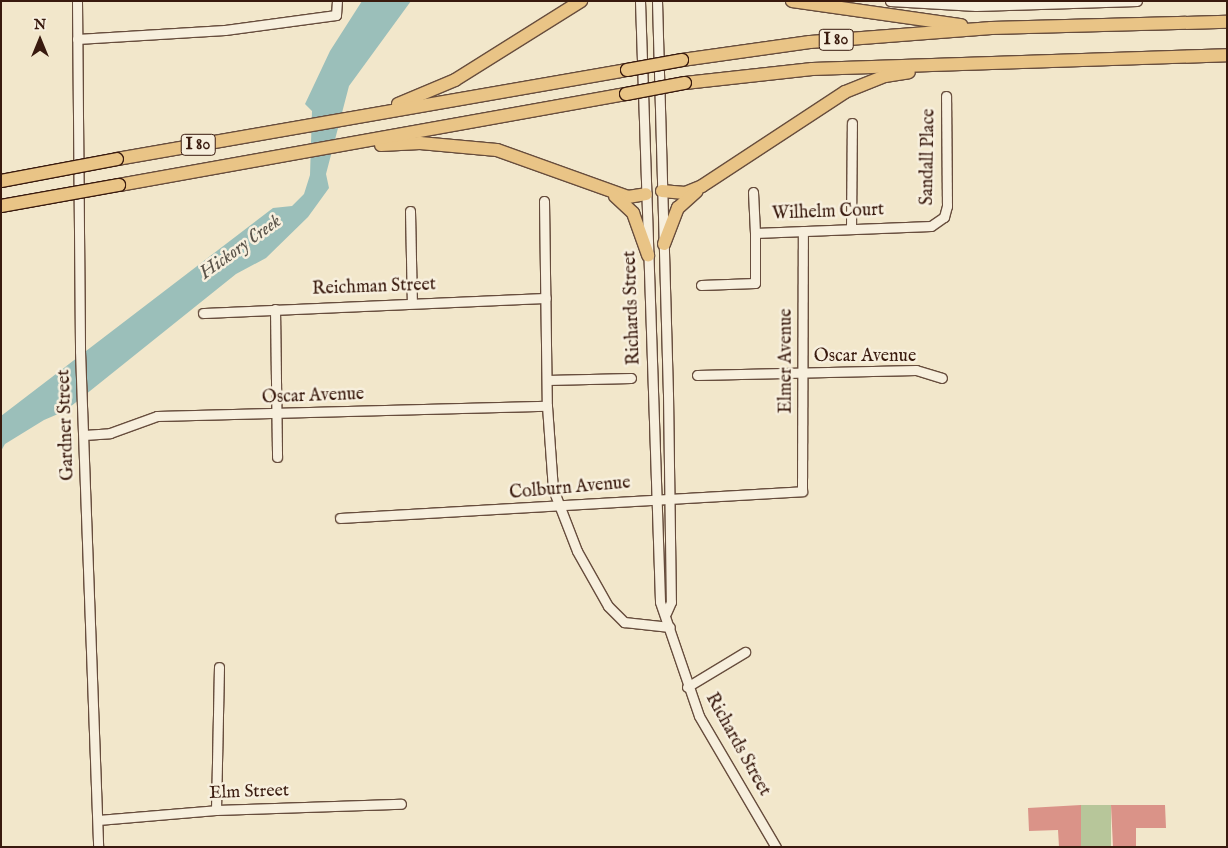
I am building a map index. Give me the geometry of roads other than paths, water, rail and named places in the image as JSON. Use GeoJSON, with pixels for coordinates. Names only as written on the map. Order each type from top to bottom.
{"type":"FeatureCollection","features":[{"type":"Feature","properties":{"kind":"highway"},"geometry":{"type":"LineString","coordinates":[[372,113],[455,80],[581,1]]}},
{"type":"Feature","properties":{"kind":"highway"},"geometry":{"type":"LineString","coordinates":[[792,1],[851,12],[991,28]]}},
{"type":"Feature","properties":{"kind":"highway","name":"I 80"},"geometry":{"type":"LineString","coordinates":[[1,181],[372,113],[682,60],[810,42],[991,28],[1227,22]]}},
{"type":"Feature","properties":{"kind":"highway","name":"I 80"},"geometry":{"type":"LineString","coordinates":[[1,206],[367,142],[685,83],[812,69],[1227,55]]}},
{"type":"Feature","properties":{"kind":"highway"},"geometry":{"type":"LineString","coordinates":[[664,244],[678,208],[702,186],[845,92],[885,76],[963,63]]}},
{"type":"Feature","properties":{"kind":"highway"},"geometry":{"type":"LineString","coordinates":[[367,142],[384,145],[465,145],[497,150],[628,198],[646,194]]}},
{"type":"Feature","properties":{"kind":"highway"},"geometry":{"type":"LineString","coordinates":[[662,191],[685,193],[702,186]]}},
{"type":"Feature","properties":{"kind":"highway"},"geometry":{"type":"LineString","coordinates":[[609,192],[633,214],[648,255]]}},
{"type":"Feature","properties":{"kind":"street","name":"Gardner Street"},"geometry":{"type":"LineString","coordinates":[[76,1],[80,351],[98,847]]}},
{"type":"Feature","properties":{"kind":"street"},"geometry":{"type":"LineString","coordinates":[[77,39],[225,30],[336,15],[337,1]]}},
{"type":"Feature","properties":{"kind":"street","name":"Richards Street"},"geometry":{"type":"LineString","coordinates":[[640,1],[660,602],[666,613],[687,688],[699,716],[776,847]]}},
{"type":"Feature","properties":{"kind":"street","name":"Richards Street"},"geometry":{"type":"LineString","coordinates":[[657,1],[669,498],[670,602],[666,613]]}},
{"type":"Feature","properties":{"kind":"street"},"geometry":{"type":"LineString","coordinates":[[890,1],[976,6],[1137,1]]}},
{"type":"Feature","properties":{"kind":"street","name":"Sandall Place"},"geometry":{"type":"LineString","coordinates":[[944,218],[947,206],[946,96]]}},
{"type":"Feature","properties":{"kind":"street"},"geometry":{"type":"LineString","coordinates":[[851,228],[852,123]]}},
{"type":"Feature","properties":{"kind":"street"},"geometry":{"type":"LineString","coordinates":[[646,194],[662,191]]}},
{"type":"Feature","properties":{"kind":"street"},"geometry":{"type":"LineString","coordinates":[[753,192],[755,233]]}},
{"type":"Feature","properties":{"kind":"street"},"geometry":{"type":"LineString","coordinates":[[544,201],[548,406],[553,489],[594,587],[608,606],[624,622],[670,627]]}},
{"type":"Feature","properties":{"kind":"street"},"geometry":{"type":"LineString","coordinates":[[410,210],[412,303]]}},
{"type":"Feature","properties":{"kind":"street","name":"Wilhelm Court"},"geometry":{"type":"LineString","coordinates":[[701,285],[755,283],[755,233],[931,226],[944,218]]}},
{"type":"Feature","properties":{"kind":"street","name":"Elmer Avenue"},"geometry":{"type":"LineString","coordinates":[[802,491],[803,231]]}},
{"type":"Feature","properties":{"kind":"street","name":"Reichman Street"},"geometry":{"type":"LineString","coordinates":[[203,313],[546,298]]}},
{"type":"Feature","properties":{"kind":"street"},"geometry":{"type":"LineString","coordinates":[[275,309],[277,458]]}},
{"type":"Feature","properties":{"kind":"street","name":"Oscar Avenue"},"geometry":{"type":"LineString","coordinates":[[697,375],[916,370],[942,378]]}},
{"type":"Feature","properties":{"kind":"street"},"geometry":{"type":"LineString","coordinates":[[548,380],[631,378]]}},
{"type":"Feature","properties":{"kind":"street","name":"Oscar Avenue"},"geometry":{"type":"LineString","coordinates":[[84,436],[110,433],[157,416],[276,415],[548,406]]}},
{"type":"Feature","properties":{"kind":"street","name":"Colburn Avenue"},"geometry":{"type":"LineString","coordinates":[[340,518],[559,507],[657,498],[802,491]]}},
{"type":"Feature","properties":{"kind":"street"},"geometry":{"type":"LineString","coordinates":[[687,688],[745,652]]}},
{"type":"Feature","properties":{"kind":"street"},"geometry":{"type":"LineString","coordinates":[[216,810],[219,667]]}},
{"type":"Feature","properties":{"kind":"street","name":"Elm Street"},"geometry":{"type":"LineString","coordinates":[[98,820],[216,810],[401,804]]}},
{"type":"Feature","properties":{"kind":"water","name":"Hickory Creek"},"geometry":{"type":"Polygon","coordinates":[[[362,1],[411,1],[349,86],[326,174],[329,188],[308,217],[266,258],[236,274],[65,411],[44,420],[5,444],[1,451],[1,416],[273,208],[292,206],[304,194],[310,175],[312,111],[305,104],[330,51],[362,1]]]}}]}
